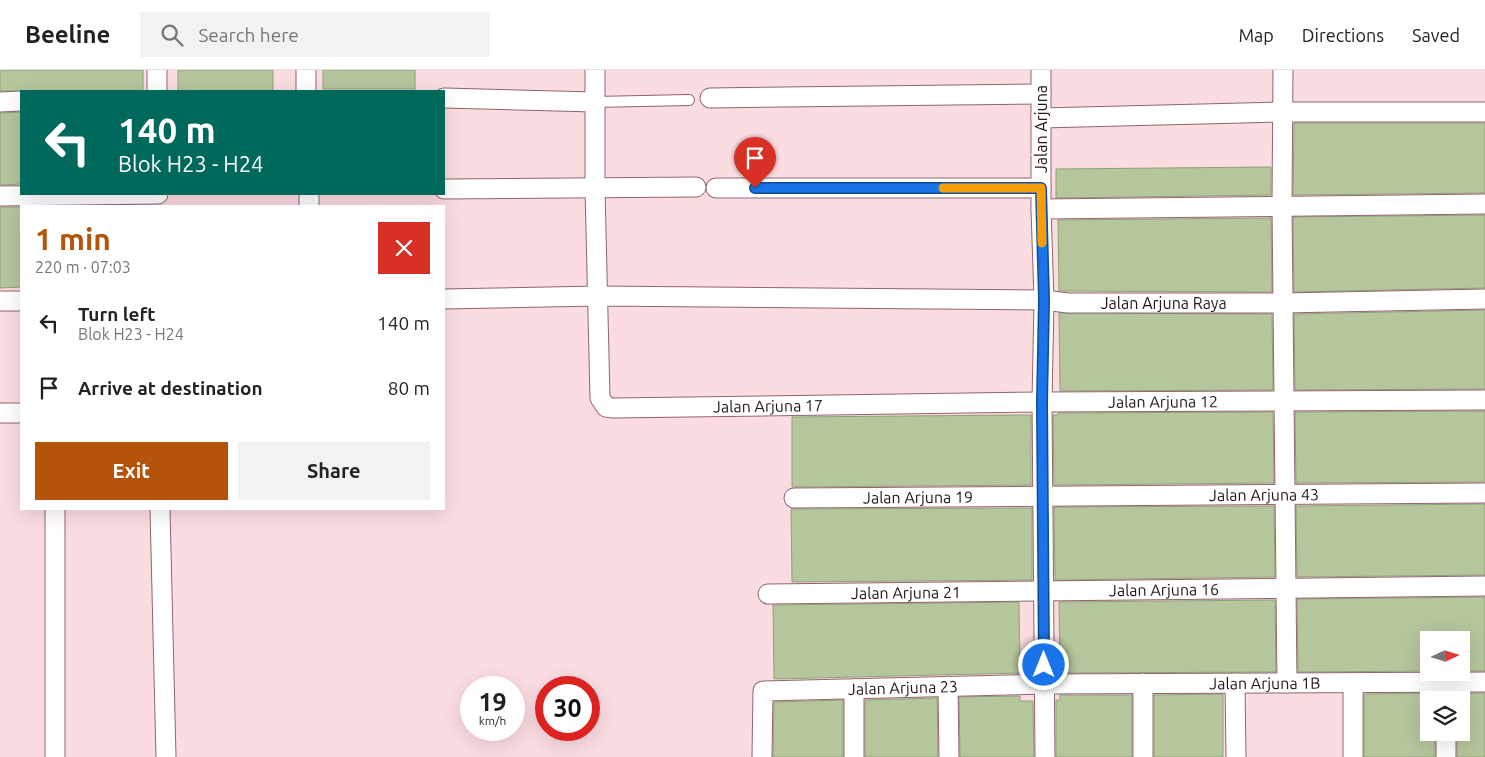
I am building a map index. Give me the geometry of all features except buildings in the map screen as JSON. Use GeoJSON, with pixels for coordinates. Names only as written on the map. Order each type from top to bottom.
{"type":"FeatureCollection","features":[{"type":"Feature","properties":{"kind":"street"},"geometry":{"type":"LineString","coordinates":[[157,70],[157,90]]}},
{"type":"Feature","properties":{"kind":"street"},"geometry":{"type":"LineString","coordinates":[[306,70],[306,90]]}},
{"type":"Feature","properties":{"kind":"street"},"geometry":{"type":"LineString","coordinates":[[595,70],[594,102],[599,296]]}},
{"type":"Feature","properties":{"kind":"street","name":"Jalan Arjuna"},"geometry":{"type":"LineString","coordinates":[[1041,70],[1041,209],[1044,300],[1042,402],[1045,757]]}},
{"type":"Feature","properties":{"kind":"street"},"geometry":{"type":"LineString","coordinates":[[1283,70],[1282,303],[1287,683]]}},
{"type":"Feature","properties":{"kind":"street"},"geometry":{"type":"LineString","coordinates":[[710,98],[1041,94]]}},
{"type":"Feature","properties":{"kind":"street"},"geometry":{"type":"LineString","coordinates":[[445,98],[594,102]]}},
{"type":"Feature","properties":{"kind":"street"},"geometry":{"type":"LineString","coordinates":[[0,102],[20,101]]}},
{"type":"Feature","properties":{"kind":"street"},"geometry":{"type":"LineString","coordinates":[[1041,118],[1283,112],[1485,112]]}},
{"type":"Feature","properties":{"kind":"street"},"geometry":{"type":"LineString","coordinates":[[445,189],[696,187]]}},
{"type":"Feature","properties":{"kind":"street"},"geometry":{"type":"LineString","coordinates":[[716,188],[1041,188]]}},
{"type":"Feature","properties":{"kind":"street"},"geometry":{"type":"LineString","coordinates":[[0,196],[79,195]]}},
{"type":"Feature","properties":{"kind":"street"},"geometry":{"type":"LineString","coordinates":[[1041,209],[1485,204]]}},
{"type":"Feature","properties":{"kind":"street","name":"Jalan Arjuna Raya"},"geometry":{"type":"LineString","coordinates":[[445,299],[599,296],[1044,300],[1068,303],[1282,303],[1485,299]]}},
{"type":"Feature","properties":{"kind":"street","name":"Jalan Arjuna 17"},"geometry":{"type":"LineString","coordinates":[[599,296],[600,398],[606,407],[1042,402]]}},
{"type":"Feature","properties":{"kind":"street"},"geometry":{"type":"LineString","coordinates":[[0,301],[20,301]]}},
{"type":"Feature","properties":{"kind":"street","name":"Jalan Arjuna 12"},"geometry":{"type":"LineString","coordinates":[[1042,402],[1485,400]]}},
{"type":"Feature","properties":{"kind":"street"},"geometry":{"type":"LineString","coordinates":[[0,413],[20,413]]}},
{"type":"Feature","properties":{"kind":"street","name":"Jalan Arjuna 43"},"geometry":{"type":"LineString","coordinates":[[1043,497],[1485,493]]}},
{"type":"Feature","properties":{"kind":"street","name":"Jalan Arjuna 19"},"geometry":{"type":"LineString","coordinates":[[794,498],[1043,497]]}},
{"type":"Feature","properties":{"kind":"street"},"geometry":{"type":"LineString","coordinates":[[55,510],[55,757]]}},
{"type":"Feature","properties":{"kind":"street"},"geometry":{"type":"LineString","coordinates":[[160,510],[166,757]]}},
{"type":"Feature","properties":{"kind":"street","name":"Jalan Arjuna 16"},"geometry":{"type":"LineString","coordinates":[[1044,591],[1485,586]]}},
{"type":"Feature","properties":{"kind":"street","name":"Jalan Arjuna 21"},"geometry":{"type":"LineString","coordinates":[[768,594],[1044,591]]}},
{"type":"Feature","properties":{"kind":"street"},"geometry":{"type":"LineString","coordinates":[[1353,682],[1353,757]]}},
{"type":"Feature","properties":{"kind":"street","name":"Jalan Arjuna 1B"},"geometry":{"type":"LineString","coordinates":[[1044,684],[1353,682],[1446,691],[1485,682]]}},
{"type":"Feature","properties":{"kind":"street"},"geometry":{"type":"LineString","coordinates":[[1143,683],[1143,757]]}},
{"type":"Feature","properties":{"kind":"street"},"geometry":{"type":"LineString","coordinates":[[1236,683],[1236,757]]}},
{"type":"Feature","properties":{"kind":"street","name":"Jalan Arjuna 23"},"geometry":{"type":"LineString","coordinates":[[762,757],[763,691],[1044,684]]}},
{"type":"Feature","properties":{"kind":"street"},"geometry":{"type":"LineString","coordinates":[[948,686],[949,757]]}},
{"type":"Feature","properties":{"kind":"street"},"geometry":{"type":"LineString","coordinates":[[854,689],[854,757]]}},
{"type":"Feature","properties":{"kind":"street"},"geometry":{"type":"LineString","coordinates":[[1446,741],[1446,757]]}},
{"type":"Feature","properties":{"kind":"lane"},"geometry":{"type":"LineString","coordinates":[[594,102],[689,100]]}},
{"type":"Feature","properties":{"kind":"slow traffic"},"geometry":{"type":"LineString","coordinates":[[943,188],[1041,188],[1042,243]]}},
{"type":"Feature","properties":{"kind":"route"},"geometry":{"type":"LineString","coordinates":[[755,188],[1041,188],[1044,300],[1042,402],[1044,665]]}}]}
